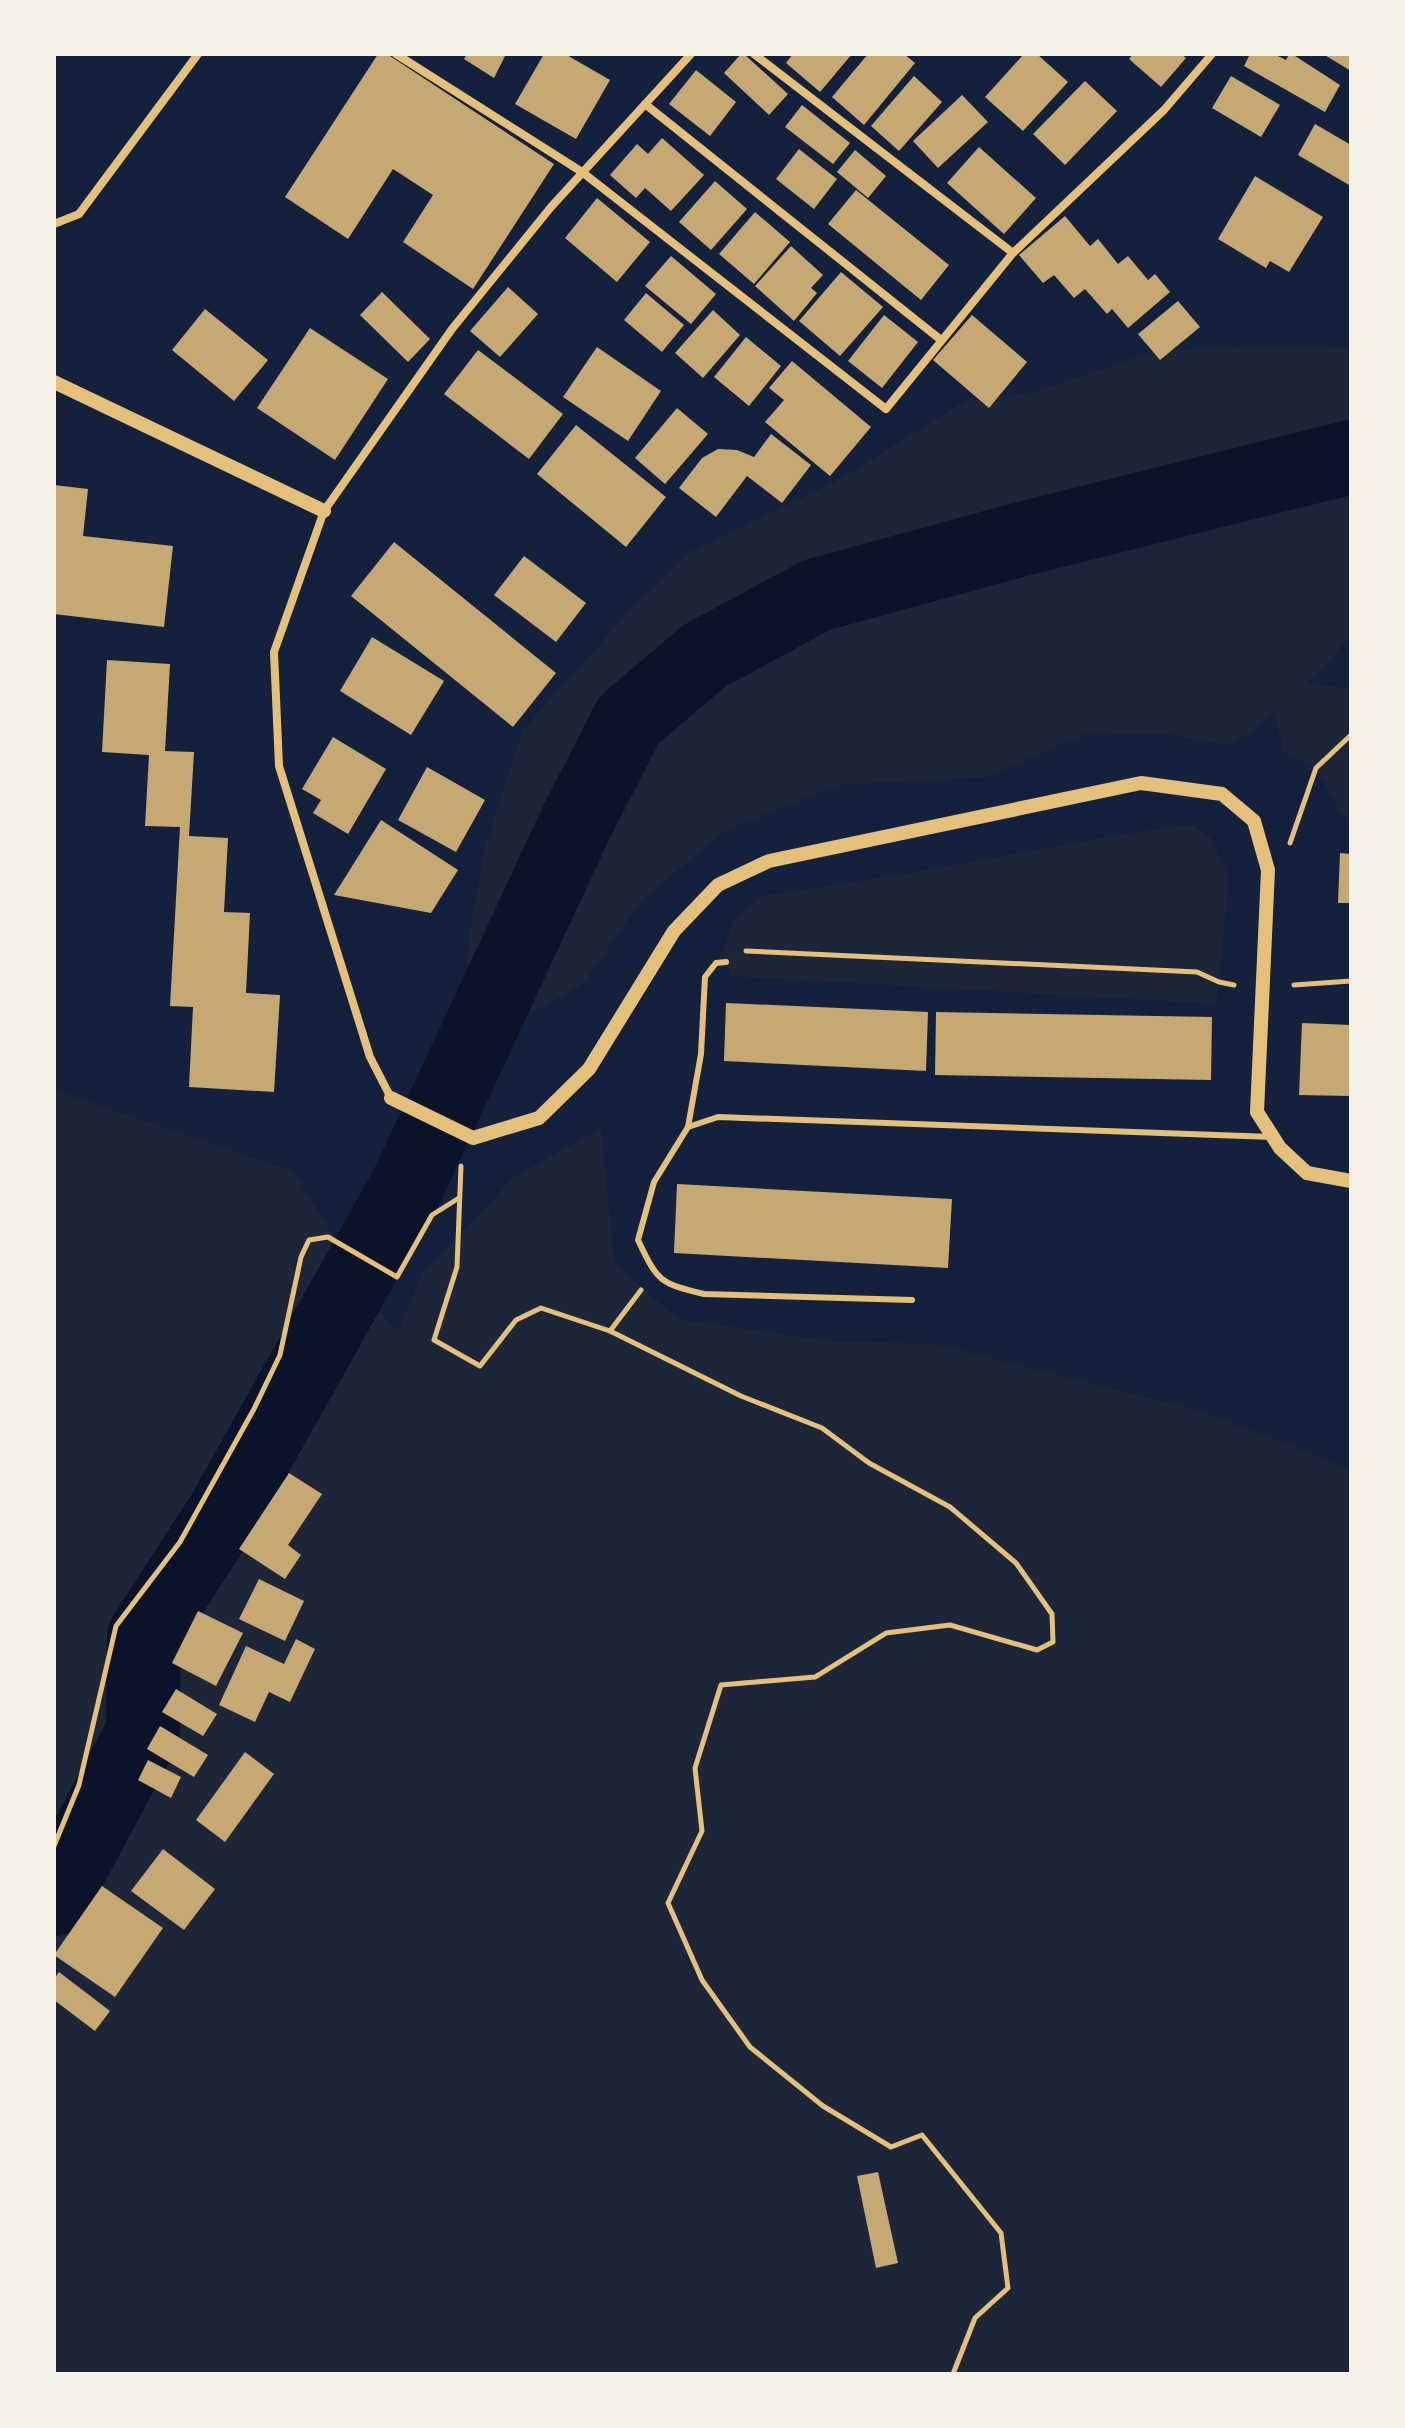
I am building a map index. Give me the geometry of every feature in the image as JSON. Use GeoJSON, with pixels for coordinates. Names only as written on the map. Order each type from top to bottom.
{"type":"FeatureCollection","features":[{"type":"Feature","properties":{"kind":"street"},"geometry":{"type":"LineString","coordinates":[[54,224],[79,214],[198,54]]}},
{"type":"Feature","properties":{"kind":"street"},"geometry":{"type":"LineString","coordinates":[[396,54],[582,172],[886,409],[1013,253],[1164,110],[1212,54]]}},
{"type":"Feature","properties":{"kind":"street"},"geometry":{"type":"LineString","coordinates":[[691,54],[551,207],[452,329],[324,511],[274,652],[279,766],[370,1057],[391,1098],[473,1138],[539,1118],[589,1069],[674,931],[718,885],[769,861],[1141,783],[1222,794],[1254,821],[1268,870],[1257,1112],[1280,1148],[1307,1173],[1351,1181]]}},
{"type":"Feature","properties":{"kind":"street"},"geometry":{"type":"LineString","coordinates":[[754,54],[1013,253]]}},
{"type":"Feature","properties":{"kind":"street"},"geometry":{"type":"LineString","coordinates":[[645,104],[941,340]]}},
{"type":"Feature","properties":{"kind":"street"},"geometry":{"type":"LineString","coordinates":[[54,382],[324,511]]}},
{"type":"Feature","properties":{"kind":"lane"},"geometry":{"type":"LineString","coordinates":[[726,962],[716,963],[705,977],[701,1054],[688,1127],[654,1182],[638,1240],[654,1273],[672,1286],[704,1294],[912,1300]]}},
{"type":"Feature","properties":{"kind":"lane"},"geometry":{"type":"LineString","coordinates":[[688,1127],[718,1117],[1272,1137]]}},
{"type":"Feature","properties":{"kind":"path"},"geometry":{"type":"LineString","coordinates":[[1290,844],[1316,768],[1351,735]]}},
{"type":"Feature","properties":{"kind":"path"},"geometry":{"type":"LineString","coordinates":[[726,962],[745,951],[1197,972],[1234,985]]}},
{"type":"Feature","properties":{"kind":"path"},"geometry":{"type":"LineString","coordinates":[[1294,985],[1351,981]]}},
{"type":"Feature","properties":{"kind":"path"},"geometry":{"type":"LineString","coordinates":[[461,1166],[457,1267],[434,1340],[480,1366],[516,1320],[541,1308],[610,1331],[741,1396],[822,1428],[869,1463],[950,1507],[1016,1563],[1052,1614],[1053,1642],[1037,1650],[950,1625],[886,1633],[815,1677],[721,1685],[695,1768],[702,1831],[668,1903],[702,1980],[750,2047],[823,2106],[891,2147],[922,2135],[1001,2233],[1008,2288],[975,2318],[953,2374]]}},
{"type":"Feature","properties":{"kind":"path"},"geometry":{"type":"LineString","coordinates":[[54,1846],[79,1785],[116,1626],[180,1542],[254,1409],[280,1355],[301,1257],[309,1240],[328,1237],[397,1277],[432,1215],[460,1198]]}},
{"type":"Feature","properties":{"kind":"path"},"geometry":{"type":"LineString","coordinates":[[610,1331],[654,1273]]}},
{"type":"Feature","properties":{"kind":"shaded area"},"geometry":{"type":"Polygon","coordinates":[[[1351,348],[1351,635],[1305,684],[1351,688],[1351,825],[1347,825],[1316,768],[1284,753],[1274,712],[1250,733],[1225,745],[1167,734],[1087,733],[987,777],[838,785],[725,831],[640,902],[584,983],[513,1024],[466,989],[470,930],[485,847],[523,730],[626,615],[690,552],[839,480],[965,401],[1034,392],[1158,350],[1351,348]]]}},
{"type":"Feature","properties":{"kind":"shaded area"},"geometry":{"type":"Polygon","coordinates":[[[1192,825],[1210,837],[1229,876],[1217,1004],[731,976],[723,951],[733,921],[763,896],[1192,825]]]}},
{"type":"Feature","properties":{"kind":"shaded area"},"geometry":{"type":"Polygon","coordinates":[[[54,1090],[294,1172],[378,1310],[398,1331],[422,1274],[515,1176],[601,1129],[614,1262],[677,1319],[829,1341],[937,1344],[1187,1407],[1286,1443],[1351,1471],[1351,2374],[54,2374],[54,1090]]]}},
{"type":"Feature","properties":{"kind":"building"},"geometry":{"type":"Polygon","coordinates":[[[378,54],[387,54],[554,164],[473,289],[403,242],[433,195],[393,169],[348,239],[285,197],[378,54]]]}},
{"type":"Feature","properties":{"kind":"building"},"geometry":{"type":"Polygon","coordinates":[[[467,54],[506,54],[494,78],[464,59],[467,54]]]}},
{"type":"Feature","properties":{"kind":"building"},"geometry":{"type":"Polygon","coordinates":[[[544,54],[565,54],[610,80],[576,139],[515,104],[544,54]]]}},
{"type":"Feature","properties":{"kind":"building"},"geometry":{"type":"Polygon","coordinates":[[[741,54],[788,94],[769,115],[724,73],[741,54]]]}},
{"type":"Feature","properties":{"kind":"building"},"geometry":{"type":"Polygon","coordinates":[[[793,54],[852,54],[820,92],[786,63],[793,54]]]}},
{"type":"Feature","properties":{"kind":"building"},"geometry":{"type":"Polygon","coordinates":[[[868,54],[904,54],[915,63],[864,125],[832,97],[868,54]]]}},
{"type":"Feature","properties":{"kind":"building"},"geometry":{"type":"Polygon","coordinates":[[[1024,54],[1037,54],[1068,82],[1023,131],[985,97],[1024,54]]]}},
{"type":"Feature","properties":{"kind":"building"},"geometry":{"type":"Polygon","coordinates":[[[1133,54],[1181,54],[1186,58],[1161,87],[1129,59],[1133,54]]]}},
{"type":"Feature","properties":{"kind":"building"},"geometry":{"type":"Polygon","coordinates":[[[1250,54],[1274,54],[1286,60],[1292,54],[1340,85],[1325,112],[1244,66],[1250,54]]]}},
{"type":"Feature","properties":{"kind":"building"},"geometry":{"type":"Polygon","coordinates":[[[1323,54],[1351,54],[1351,71],[1323,54]]]}},
{"type":"Feature","properties":{"kind":"building"},"geometry":{"type":"Polygon","coordinates":[[[696,70],[736,102],[710,136],[669,104],[696,70]]]}},
{"type":"Feature","properties":{"kind":"building"},"geometry":{"type":"Polygon","coordinates":[[[914,76],[942,102],[899,151],[871,126],[914,76]]]}},
{"type":"Feature","properties":{"kind":"building"},"geometry":{"type":"Polygon","coordinates":[[[1231,76],[1280,105],[1261,137],[1212,108],[1231,76]]]}},
{"type":"Feature","properties":{"kind":"building"},"geometry":{"type":"Polygon","coordinates":[[[1085,81],[1117,111],[1065,165],[1033,134],[1085,81]]]}},
{"type":"Feature","properties":{"kind":"building"},"geometry":{"type":"Polygon","coordinates":[[[962,95],[988,122],[938,168],[913,141],[962,95]]]}},
{"type":"Feature","properties":{"kind":"building"},"geometry":{"type":"Polygon","coordinates":[[[802,105],[850,143],[833,164],[785,127],[802,105]]]}},
{"type":"Feature","properties":{"kind":"building"},"geometry":{"type":"Polygon","coordinates":[[[1315,124],[1351,145],[1349,185],[1298,155],[1315,124]]]}},
{"type":"Feature","properties":{"kind":"building"},"geometry":{"type":"Polygon","coordinates":[[[662,138],[704,175],[671,211],[645,188],[636,198],[610,175],[637,144],[648,154],[662,138]]]}},
{"type":"Feature","properties":{"kind":"building"},"geometry":{"type":"Polygon","coordinates":[[[979,147],[1036,198],[1004,234],[947,183],[979,147]]]}},
{"type":"Feature","properties":{"kind":"building"},"geometry":{"type":"Polygon","coordinates":[[[799,149],[837,179],[814,209],[776,179],[799,149]]]}},
{"type":"Feature","properties":{"kind":"building"},"geometry":{"type":"Polygon","coordinates":[[[855,150],[886,176],[868,198],[837,172],[855,150]]]}},
{"type":"Feature","properties":{"kind":"building"},"geometry":{"type":"Polygon","coordinates":[[[1255,176],[1323,217],[1289,272],[1270,261],[1266,268],[1218,239],[1255,176]]]}},
{"type":"Feature","properties":{"kind":"building"},"geometry":{"type":"Polygon","coordinates":[[[715,181],[747,209],[711,250],[679,222],[715,181]]]}},
{"type":"Feature","properties":{"kind":"building"},"geometry":{"type":"Polygon","coordinates":[[[856,190],[949,265],[921,300],[828,224],[856,190]]]}},
{"type":"Feature","properties":{"kind":"building"},"geometry":{"type":"Polygon","coordinates":[[[597,198],[650,242],[617,282],[565,238],[597,198]]]}},
{"type":"Feature","properties":{"kind":"building"},"geometry":{"type":"Polygon","coordinates":[[[755,212],[790,242],[754,284],[719,254],[755,212]]]}},
{"type":"Feature","properties":{"kind":"building"},"geometry":{"type":"Polygon","coordinates":[[[1065,216],[1090,246],[1098,239],[1118,264],[1128,256],[1148,280],[1155,274],[1170,292],[1128,328],[1112,309],[1107,314],[1085,289],[1074,298],[1054,275],[1043,283],[1019,255],[1065,216]]]}},
{"type":"Feature","properties":{"kind":"building"},"geometry":{"type":"Polygon","coordinates":[[[791,246],[823,275],[811,288],[817,293],[794,321],[755,286],[791,246]]]}},
{"type":"Feature","properties":{"kind":"building"},"geometry":{"type":"Polygon","coordinates":[[[671,256],[716,294],[691,324],[645,286],[671,256]]]}},
{"type":"Feature","properties":{"kind":"building"},"geometry":{"type":"Polygon","coordinates":[[[841,272],[883,307],[840,356],[799,321],[841,272]]]}},
{"type":"Feature","properties":{"kind":"building"},"geometry":{"type":"Polygon","coordinates":[[[508,287],[538,314],[500,357],[470,331],[508,287]]]}},
{"type":"Feature","properties":{"kind":"building"},"geometry":{"type":"Polygon","coordinates":[[[382,292],[430,339],[408,362],[360,315],[382,292]]]}},
{"type":"Feature","properties":{"kind":"building"},"geometry":{"type":"Polygon","coordinates":[[[646,293],[684,325],[662,352],[624,320],[646,293]]]}},
{"type":"Feature","properties":{"kind":"building"},"geometry":{"type":"Polygon","coordinates":[[[1178,301],[1200,327],[1160,360],[1138,334],[1178,301]]]}},
{"type":"Feature","properties":{"kind":"building"},"geometry":{"type":"Polygon","coordinates":[[[205,309],[268,360],[234,401],[172,350],[205,309]]]}},
{"type":"Feature","properties":{"kind":"building"},"geometry":{"type":"Polygon","coordinates":[[[713,310],[740,335],[703,378],[675,353],[713,310]]]}},
{"type":"Feature","properties":{"kind":"building"},"geometry":{"type":"Polygon","coordinates":[[[884,315],[918,342],[882,388],[848,361],[884,315]]]}},
{"type":"Feature","properties":{"kind":"building"},"geometry":{"type":"Polygon","coordinates":[[[972,315],[1027,362],[989,408],[933,360],[972,315]]]}},
{"type":"Feature","properties":{"kind":"building"},"geometry":{"type":"Polygon","coordinates":[[[310,328],[388,379],[335,460],[257,408],[310,328]]]}},
{"type":"Feature","properties":{"kind":"building"},"geometry":{"type":"Polygon","coordinates":[[[746,337],[781,366],[749,406],[714,377],[746,337]]]}},
{"type":"Feature","properties":{"kind":"building"},"geometry":{"type":"Polygon","coordinates":[[[597,347],[661,391],[628,441],[563,397],[597,347]]]}},
{"type":"Feature","properties":{"kind":"building"},"geometry":{"type":"Polygon","coordinates":[[[478,350],[563,414],[529,459],[444,394],[478,350]]]}},
{"type":"Feature","properties":{"kind":"building"},"geometry":{"type":"Polygon","coordinates":[[[792,361],[871,427],[830,476],[765,422],[784,400],[769,388],[792,361]]]}},
{"type":"Feature","properties":{"kind":"building"},"geometry":{"type":"Polygon","coordinates":[[[677,408],[708,434],[665,484],[635,458],[677,408]]]}},
{"type":"Feature","properties":{"kind":"building"},"geometry":{"type":"Polygon","coordinates":[[[576,425],[666,497],[626,547],[537,474],[576,425]]]}},
{"type":"Feature","properties":{"kind":"building"},"geometry":{"type":"Polygon","coordinates":[[[771,434],[811,465],[782,503],[747,476],[716,517],[679,488],[702,458],[718,449],[737,450],[754,457],[771,434]]]}},
{"type":"Feature","properties":{"kind":"building"},"geometry":{"type":"Polygon","coordinates":[[[54,485],[88,489],[83,536],[173,546],[164,627],[54,614],[54,485]]]}},
{"type":"Feature","properties":{"kind":"building"},"geometry":{"type":"Polygon","coordinates":[[[394,542],[556,673],[513,727],[351,596],[394,542]]]}},
{"type":"Feature","properties":{"kind":"building"},"geometry":{"type":"Polygon","coordinates":[[[524,556],[586,603],[556,642],[494,595],[524,556]]]}},
{"type":"Feature","properties":{"kind":"building"},"geometry":{"type":"Polygon","coordinates":[[[372,637],[444,681],[411,735],[340,691],[372,637]]]}},
{"type":"Feature","properties":{"kind":"building"},"geometry":{"type":"Polygon","coordinates":[[[107,660],[170,664],[165,751],[194,752],[189,836],[228,838],[224,912],[250,913],[246,993],[280,995],[274,1092],[189,1087],[193,1007],[170,1006],[180,827],[145,826],[149,755],[102,752],[107,660]]]}},
{"type":"Feature","properties":{"kind":"building"},"geometry":{"type":"Polygon","coordinates":[[[333,737],[386,769],[348,834],[313,813],[321,800],[302,789],[333,737]]]}},
{"type":"Feature","properties":{"kind":"building"},"geometry":{"type":"Polygon","coordinates":[[[427,767],[485,800],[456,852],[398,820],[427,767]]]}},
{"type":"Feature","properties":{"kind":"building"},"geometry":{"type":"Polygon","coordinates":[[[381,820],[458,870],[431,913],[334,895],[381,820]]]}},
{"type":"Feature","properties":{"kind":"building"},"geometry":{"type":"Polygon","coordinates":[[[1340,853],[1351,854],[1351,903],[1338,903],[1340,853]]]}},
{"type":"Feature","properties":{"kind":"building"},"geometry":{"type":"Polygon","coordinates":[[[726,1003],[928,1012],[926,1071],[724,1061],[726,1003]]]}},
{"type":"Feature","properties":{"kind":"building"},"geometry":{"type":"Polygon","coordinates":[[[936,1012],[1212,1017],[1211,1080],[935,1075],[936,1012]]]}},
{"type":"Feature","properties":{"kind":"building"},"geometry":{"type":"Polygon","coordinates":[[[1302,1023],[1351,1025],[1351,1096],[1299,1095],[1302,1023]]]}},
{"type":"Feature","properties":{"kind":"building"},"geometry":{"type":"Polygon","coordinates":[[[677,1184],[952,1199],[948,1268],[674,1253],[677,1184]]]}},
{"type":"Feature","properties":{"kind":"building"},"geometry":{"type":"Polygon","coordinates":[[[289,1473],[322,1494],[288,1545],[301,1555],[285,1579],[239,1549],[289,1473]]]}},
{"type":"Feature","properties":{"kind":"building"},"geometry":{"type":"Polygon","coordinates":[[[259,1579],[304,1601],[285,1641],[239,1619],[259,1579]]]}},
{"type":"Feature","properties":{"kind":"building"},"geometry":{"type":"Polygon","coordinates":[[[198,1611],[243,1633],[216,1686],[172,1663],[198,1611]]]}},
{"type":"Feature","properties":{"kind":"building"},"geometry":{"type":"Polygon","coordinates":[[[296,1639],[315,1649],[290,1702],[269,1692],[255,1722],[219,1705],[246,1646],[284,1664],[296,1639]]]}},
{"type":"Feature","properties":{"kind":"building"},"geometry":{"type":"Polygon","coordinates":[[[176,1689],[217,1714],[203,1736],[162,1712],[176,1689]]]}},
{"type":"Feature","properties":{"kind":"building"},"geometry":{"type":"Polygon","coordinates":[[[160,1726],[208,1755],[194,1777],[147,1749],[160,1726]]]}},
{"type":"Feature","properties":{"kind":"building"},"geometry":{"type":"Polygon","coordinates":[[[245,1752],[274,1774],[225,1842],[196,1820],[245,1752]]]}},
{"type":"Feature","properties":{"kind":"building"},"geometry":{"type":"Polygon","coordinates":[[[148,1760],[181,1777],[171,1798],[138,1780],[148,1760]]]}},
{"type":"Feature","properties":{"kind":"building"},"geometry":{"type":"Polygon","coordinates":[[[163,1849],[215,1889],[184,1930],[131,1891],[163,1849]]]}},
{"type":"Feature","properties":{"kind":"building"},"geometry":{"type":"Polygon","coordinates":[[[102,1886],[163,1928],[115,1997],[54,1955],[102,1886]]]}},
{"type":"Feature","properties":{"kind":"building"},"geometry":{"type":"Polygon","coordinates":[[[59,1972],[110,2011],[95,2031],[54,2000],[54,1979],[59,1972]]]}},
{"type":"Feature","properties":{"kind":"building"},"geometry":{"type":"Polygon","coordinates":[[[878,2172],[898,2263],[876,2268],[857,2176],[878,2172]]]}},
{"type":"Feature","properties":{"kind":"waterway"},"geometry":{"type":"LineString","coordinates":[[54,1899],[143,1732],[144,1636],[223,1514],[407,1186],[576,823],[629,720],[704,656],[817,595],[1022,539],[1351,457]]}}]}
